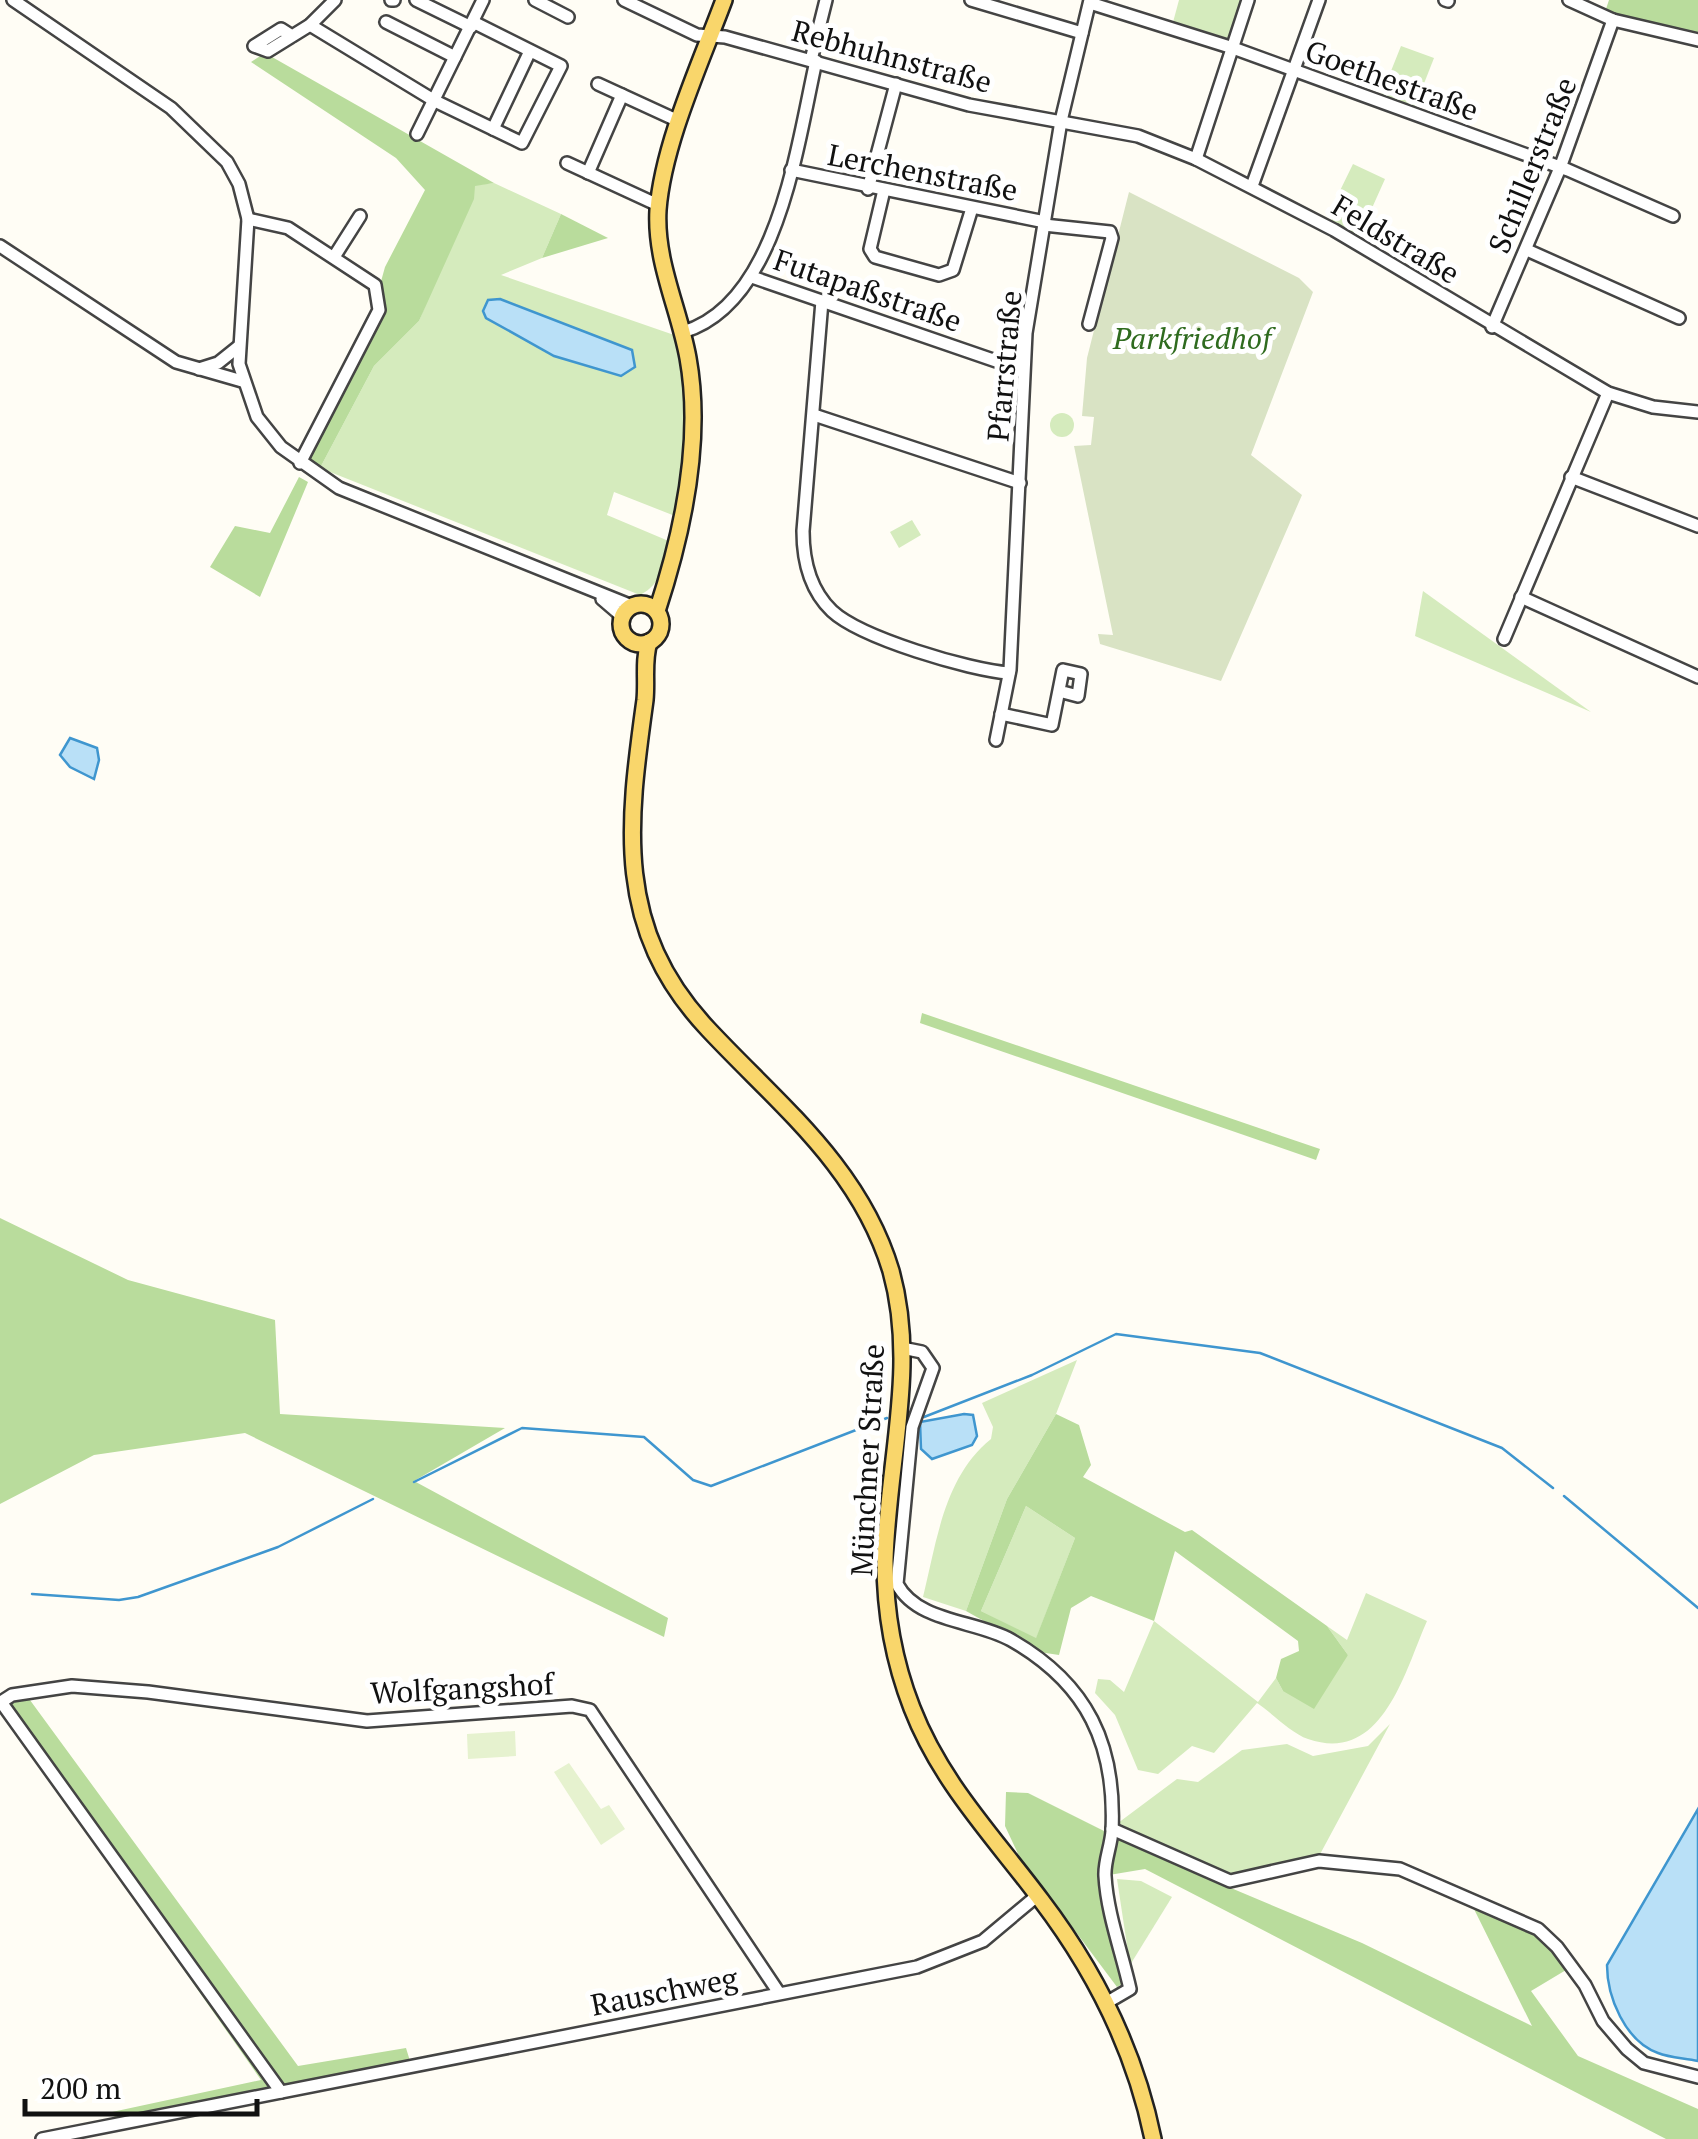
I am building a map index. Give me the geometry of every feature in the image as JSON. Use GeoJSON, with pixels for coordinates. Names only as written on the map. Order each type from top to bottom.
{"type":"FeatureCollection","features":[{"type":"Feature","properties":{"kind":"main road"},"geometry":{"type":"LineString","coordinates":[[639,610],[660,630],[642,642],[624,633],[639,610],[668,577],[694,442],[694,395],[683,332],[660,258],[658,205],[724,0]]}},
{"type":"Feature","properties":{"kind":"main road","name":"Münchner Straße"},"geometry":{"type":"LineString","coordinates":[[642,642],[641,714],[630,838],[639,899],[659,956],[696,1015],[819,1141],[856,1190],[891,1274],[902,1348],[886,1562],[899,1668],[940,1768],[1038,1896],[1106,2003],[1131,2061],[1153,2139]]}},
{"type":"Feature","properties":{"kind":"street"},"geometry":{"type":"LineString","coordinates":[[13,0],[200,131],[227,162],[239,184],[248,219],[238,347],[242,381],[257,416],[300,463],[339,488],[639,610]]}},
{"type":"Feature","properties":{"kind":"street"},"geometry":{"type":"LineString","coordinates":[[292,36],[335,0]]}},
{"type":"Feature","properties":{"kind":"street"},"geometry":{"type":"LineString","coordinates":[[310,24],[435,101],[522,143],[561,66],[416,0]]}},
{"type":"Feature","properties":{"kind":"street"},"geometry":{"type":"LineString","coordinates":[[417,134],[484,0]]}},
{"type":"Feature","properties":{"kind":"street"},"geometry":{"type":"LineString","coordinates":[[535,0],[568,17]]}},
{"type":"Feature","properties":{"kind":"street","name":"Rebhuhnstraße"},"geometry":{"type":"LineString","coordinates":[[624,0],[696,36],[814,61],[968,106],[1060,121]]}},
{"type":"Feature","properties":{"kind":"street"},"geometry":{"type":"LineString","coordinates":[[683,332],[700,327],[752,276],[773,234],[791,170],[826,0]]}},
{"type":"Feature","properties":{"kind":"street"},"geometry":{"type":"LineString","coordinates":[[971,0],[1082,34]]}},
{"type":"Feature","properties":{"kind":"street"},"geometry":{"type":"LineString","coordinates":[[1016,15],[1020,0]]}},
{"type":"Feature","properties":{"kind":"street"},"geometry":{"type":"LineString","coordinates":[[1196,159],[1248,0]]}},
{"type":"Feature","properties":{"kind":"street"},"geometry":{"type":"LineString","coordinates":[[1252,186],[1319,0]]}},
{"type":"Feature","properties":{"kind":"street"},"geometry":{"type":"LineString","coordinates":[[1569,0],[1613,20],[1698,40]]}},
{"type":"Feature","properties":{"kind":"street","name":"Goethestraße"},"geometry":{"type":"LineString","coordinates":[[1090,1],[1234,48],[1560,168],[1673,216]]}},
{"type":"Feature","properties":{"kind":"street","name":"Pfarrstraße"},"geometry":{"type":"LineString","coordinates":[[996,740],[1010,674],[1024,364],[1060,121],[1090,1]]}},
{"type":"Feature","properties":{"kind":"street","name":"Schillerstraße"},"geometry":{"type":"LineString","coordinates":[[1492,327],[1560,168],[1613,20]]}},
{"type":"Feature","properties":{"kind":"street"},"geometry":{"type":"LineString","coordinates":[[386,22],[456,57]]}},
{"type":"Feature","properties":{"kind":"street"},"geometry":{"type":"LineString","coordinates":[[493,129],[530,51]]}},
{"type":"Feature","properties":{"kind":"street"},"geometry":{"type":"LineString","coordinates":[[598,84],[672,118]]}},
{"type":"Feature","properties":{"kind":"street"},"geometry":{"type":"LineString","coordinates":[[868,189],[896,84]]}},
{"type":"Feature","properties":{"kind":"street"},"geometry":{"type":"LineString","coordinates":[[588,173],[622,95]]}},
{"type":"Feature","properties":{"kind":"street","name":"Feldstraße"},"geometry":{"type":"LineString","coordinates":[[1060,121],[1138,136],[1196,159],[1252,186],[1608,393],[1652,407],[1698,412]]}},
{"type":"Feature","properties":{"kind":"street"},"geometry":{"type":"LineString","coordinates":[[567,164],[658,205]]}},
{"type":"Feature","properties":{"kind":"street","name":"Lerchenstraße"},"geometry":{"type":"LineString","coordinates":[[791,170],[868,189],[1110,232],[1112,238],[1089,324]]}},
{"type":"Feature","properties":{"kind":"street"},"geometry":{"type":"LineString","coordinates":[[884,190],[870,249],[876,257],[939,276],[953,270],[972,208]]}},
{"type":"Feature","properties":{"kind":"street"},"geometry":{"type":"LineString","coordinates":[[334,257],[360,216]]}},
{"type":"Feature","properties":{"kind":"street"},"geometry":{"type":"LineString","coordinates":[[248,219],[288,228],[375,285],[379,310],[300,463]]}},
{"type":"Feature","properties":{"kind":"street"},"geometry":{"type":"LineString","coordinates":[[0,246],[147,345],[198,370],[242,381]]}},
{"type":"Feature","properties":{"kind":"street"},"geometry":{"type":"LineString","coordinates":[[1527,250],[1679,318]]}},
{"type":"Feature","properties":{"kind":"street","name":"Futapaßstraße"},"geometry":{"type":"LineString","coordinates":[[752,276],[996,360],[1024,364]]}},
{"type":"Feature","properties":{"kind":"street"},"geometry":{"type":"LineString","coordinates":[[822,301],[803,544],[806,568],[824,601],[861,629],[977,669],[1010,674]]}},
{"type":"Feature","properties":{"kind":"street"},"geometry":{"type":"LineString","coordinates":[[198,370],[218,362],[238,347]]}},
{"type":"Feature","properties":{"kind":"street"},"geometry":{"type":"LineString","coordinates":[[1504,639],[1608,393]]}},
{"type":"Feature","properties":{"kind":"street"},"geometry":{"type":"LineString","coordinates":[[814,415],[1020,483]]}},
{"type":"Feature","properties":{"kind":"street"},"geometry":{"type":"LineString","coordinates":[[1571,477],[1698,526]]}},
{"type":"Feature","properties":{"kind":"street"},"geometry":{"type":"LineString","coordinates":[[1521,597],[1698,678]]}},
{"type":"Feature","properties":{"kind":"street"},"geometry":{"type":"LineString","coordinates":[[1001,714],[1052,726],[1059,691]]}},
{"type":"Feature","properties":{"kind":"street"},"geometry":{"type":"LineString","coordinates":[[902,1348],[922,1352],[933,1368],[912,1428],[897,1584],[925,1610],[994,1632],[1028,1650],[1079,1700],[1103,1736],[1109,1755],[1112,1829],[1105,1875],[1130,1989],[1106,2003]]}},
{"type":"Feature","properties":{"kind":"street","name":"Wolfgangshof"},"geometry":{"type":"LineString","coordinates":[[0,1702],[12,1695],[72,1686],[367,1720],[572,1706],[590,1710],[780,1993]]}},
{"type":"Feature","properties":{"kind":"street"},"geometry":{"type":"LineString","coordinates":[[0,1702],[280,2092]]}},
{"type":"Feature","properties":{"kind":"street"},"geometry":{"type":"LineString","coordinates":[[1112,1829],[1230,1881],[1319,1860],[1400,1869],[1538,1930],[1556,1947],[1584,1986],[1602,2022],[1627,2049],[1644,2062],[1698,2077]]}},
{"type":"Feature","properties":{"kind":"street","name":"Rauschweg"},"geometry":{"type":"LineString","coordinates":[[42,2139],[918,1967],[982,1940],[1038,1896]]}},
{"type":"Feature","properties":{"kind":"green space"},"geometry":{"type":"Polygon","coordinates":[[[1179,0],[1243,0],[1229,44],[1172,26],[1179,0]]]}},
{"type":"Feature","properties":{"kind":"green space"},"geometry":{"type":"Polygon","coordinates":[[[1609,0],[1698,0],[1698,34],[1605,12],[1609,0]]]}},
{"type":"Feature","properties":{"kind":"green space"},"geometry":{"type":"Polygon","coordinates":[[[1401,46],[1434,58],[1414,109],[1381,96],[1401,46]]]}},
{"type":"Feature","properties":{"kind":"green space"},"geometry":{"type":"Polygon","coordinates":[[[265,53],[494,183],[475,186],[474,199],[419,321],[374,366],[320,468],[309,457],[382,315],[380,285],[385,267],[425,190],[396,158],[251,62],[265,53]]]}},
{"type":"Feature","properties":{"kind":"green space"},"geometry":{"type":"Polygon","coordinates":[[[1353,164],[1385,179],[1359,237],[1331,221],[1336,209],[1332,207],[1353,164]]]}},
{"type":"Feature","properties":{"kind":"green space"},"geometry":{"type":"Polygon","coordinates":[[[494,183],[561,214],[542,258],[501,275],[677,336],[685,381],[686,426],[675,516],[614,492],[607,515],[671,542],[658,579],[640,595],[320,468],[374,366],[419,321],[475,185],[494,183]]]}},
{"type":"Feature","properties":{"kind":"green space","name":"Parkfriedhof"},"geometry":{"type":"Polygon","coordinates":[[[1129,192],[1299,278],[1313,292],[1251,455],[1302,495],[1221,681],[1100,644],[1098,634],[1113,635],[1074,446],[1091,445],[1094,417],[1082,416],[1087,358],[1129,192]]]}},
{"type":"Feature","properties":{"kind":"green space"},"geometry":{"type":"Polygon","coordinates":[[[561,214],[608,238],[542,258],[561,214]]]}},
{"type":"Feature","properties":{"kind":"green space"},"geometry":{"type":"Polygon","coordinates":[[[1062,413],[1074,425],[1062,437],[1050,425],[1062,413]]]}},
{"type":"Feature","properties":{"kind":"green space"},"geometry":{"type":"Polygon","coordinates":[[[299,477],[308,482],[260,597],[210,567],[235,526],[270,533],[299,477]]]}},
{"type":"Feature","properties":{"kind":"green space"},"geometry":{"type":"Polygon","coordinates":[[[912,520],[921,535],[899,548],[890,532],[912,520]]]}},
{"type":"Feature","properties":{"kind":"green space"},"geometry":{"type":"Polygon","coordinates":[[[1423,591],[1591,712],[1415,636],[1423,591]]]}},
{"type":"Feature","properties":{"kind":"green space"},"geometry":{"type":"Polygon","coordinates":[[[922,1013],[1320,1149],[1316,1160],[920,1023],[922,1013]]]}},
{"type":"Feature","properties":{"kind":"green space"},"geometry":{"type":"Polygon","coordinates":[[[0,1218],[128,1280],[275,1320],[280,1414],[505,1428],[414,1481],[668,1618],[664,1637],[245,1433],[94,1455],[0,1504],[0,1218]]]}},
{"type":"Feature","properties":{"kind":"green space"},"geometry":{"type":"Polygon","coordinates":[[[1077,1360],[1056,1414],[1007,1499],[966,1611],[923,1597],[938,1532],[953,1491],[975,1454],[991,1439],[993,1427],[982,1403],[1077,1360]]]}},
{"type":"Feature","properties":{"kind":"green space"},"geometry":{"type":"Polygon","coordinates":[[[1056,1414],[1079,1425],[1091,1465],[1083,1477],[1185,1532],[1192,1530],[1327,1626],[1348,1655],[1314,1709],[1283,1691],[1276,1678],[1281,1659],[1299,1651],[1298,1641],[1175,1551],[1154,1621],[1091,1596],[1071,1608],[1059,1655],[1039,1652],[966,1611],[1007,1499],[1056,1414]],[[1026,1506],[981,1611],[1036,1638],[1075,1538],[1026,1506]]]}},
{"type":"Feature","properties":{"kind":"green space"},"geometry":{"type":"Polygon","coordinates":[[[1026,1506],[1075,1538],[1036,1639],[981,1611],[1026,1506]]]}},
{"type":"Feature","properties":{"kind":"green space"},"geometry":{"type":"Polygon","coordinates":[[[1366,1593],[1427,1621],[1387,1708],[1373,1726],[1355,1738],[1334,1743],[1308,1739],[1257,1703],[1214,1753],[1192,1746],[1158,1774],[1138,1770],[1115,1715],[1095,1693],[1098,1679],[1110,1680],[1124,1692],[1154,1621],[1258,1702],[1276,1678],[1283,1691],[1348,1655],[1327,1626],[1347,1640],[1366,1593]]]}},
{"type":"Feature","properties":{"kind":"green space"},"geometry":{"type":"Polygon","coordinates":[[[27,1696],[298,2066],[406,2048],[410,2061],[117,2121],[112,2112],[261,2080],[0,1708],[27,1696]]]}},
{"type":"Feature","properties":{"kind":"green space"},"geometry":{"type":"Polygon","coordinates":[[[1390,1724],[1318,1858],[1229,1878],[1118,1823],[1177,1779],[1198,1782],[1242,1750],[1287,1744],[1313,1756],[1368,1746],[1390,1724]]]}},
{"type":"Feature","properties":{"kind":"green space"},"geometry":{"type":"Polygon","coordinates":[[[515,1731],[516,1756],[468,1759],[467,1734],[515,1731]]]}},
{"type":"Feature","properties":{"kind":"green space"},"geometry":{"type":"Polygon","coordinates":[[[569,1763],[601,1809],[609,1805],[625,1829],[601,1845],[554,1772],[569,1763]]]}},
{"type":"Feature","properties":{"kind":"green space"},"geometry":{"type":"Polygon","coordinates":[[[1006,1792],[1028,1793],[1150,1854],[1362,1943],[1532,2026],[1471,1903],[1545,1936],[1566,1970],[1531,1991],[1578,2056],[1698,2109],[1698,2139],[1666,2139],[1145,1869],[1109,1875],[1125,1982],[1117,1987],[1019,1856],[1005,1826],[1006,1792]]]}},
{"type":"Feature","properties":{"kind":"green space"},"geometry":{"type":"Polygon","coordinates":[[[1117,1879],[1141,1881],[1172,1897],[1130,1965],[1117,1879]]]}},
{"type":"Feature","properties":{"kind":"water"},"geometry":{"type":"Polygon","coordinates":[[[500,299],[632,350],[635,367],[621,376],[554,356],[486,318],[483,311],[488,300],[500,299]]]}},
{"type":"Feature","properties":{"kind":"water"},"geometry":{"type":"Polygon","coordinates":[[[70,738],[97,748],[99,760],[94,779],[70,767],[60,755],[70,738]]]}},
{"type":"Feature","properties":{"kind":"water"},"geometry":{"type":"Polygon","coordinates":[[[973,1415],[977,1436],[972,1445],[932,1459],[921,1449],[920,1422],[973,1415]]]}},
{"type":"Feature","properties":{"kind":"water"},"geometry":{"type":"Polygon","coordinates":[[[1698,1809],[1698,2061],[1658,2053],[1636,2039],[1614,2004],[1607,1965],[1698,1809]]]}},
{"type":"Feature","properties":{"kind":"waterway"},"geometry":{"type":"LineString","coordinates":[[924,1417],[1032,1375],[1116,1334],[1260,1353],[1502,1448],[1553,1488]]}},
{"type":"Feature","properties":{"kind":"waterway"},"geometry":{"type":"LineString","coordinates":[[414,1482],[522,1428],[644,1437],[693,1480],[711,1486],[887,1418]]}},
{"type":"Feature","properties":{"kind":"waterway"},"geometry":{"type":"LineString","coordinates":[[1564,1496],[1698,1608]]}},
{"type":"Feature","properties":{"kind":"waterway"},"geometry":{"type":"LineString","coordinates":[[32,1594],[119,1600],[138,1597],[278,1547],[373,1499]]}}]}
